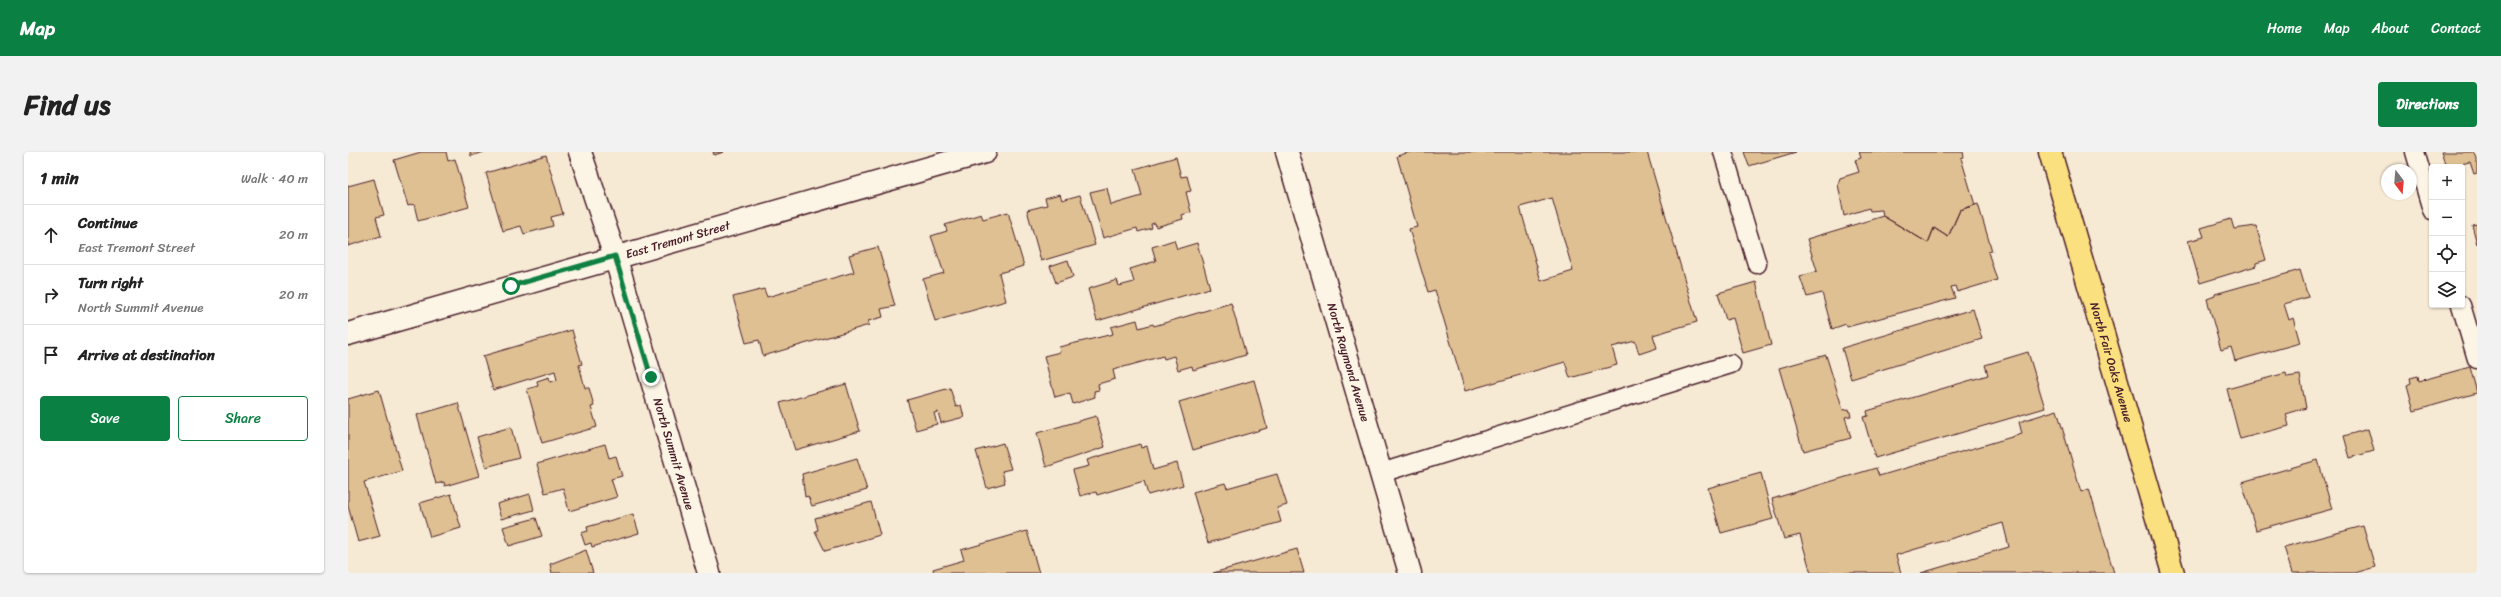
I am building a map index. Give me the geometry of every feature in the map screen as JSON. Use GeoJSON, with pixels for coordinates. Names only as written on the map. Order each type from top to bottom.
{"type":"FeatureCollection","features":[{"type":"Feature","properties":{"kind":"main road","name":"North Fair Oaks Avenue"},"geometry":{"type":"LineString","coordinates":[[2050,152],[2173,573]]}},
{"type":"Feature","properties":{"kind":"street","name":"North Summit Avenue"},"geometry":{"type":"LineString","coordinates":[[580,152],[615,256],[709,573]]}},
{"type":"Feature","properties":{"kind":"street","name":"East Tremont Street"},"geometry":{"type":"LineString","coordinates":[[348,334],[615,256],[985,152]]}},
{"type":"Feature","properties":{"kind":"street","name":"North Raymond Avenue"},"geometry":{"type":"LineString","coordinates":[[1287,152],[1410,573]]}},
{"type":"Feature","properties":{"kind":"lane"},"geometry":{"type":"LineString","coordinates":[[1723,152],[1757,264]]}},
{"type":"Feature","properties":{"kind":"lane"},"geometry":{"type":"LineString","coordinates":[[2415,152],[2429,200]]}},
{"type":"Feature","properties":{"kind":"lane"},"geometry":{"type":"LineString","coordinates":[[2462,308],[2477,359]]}},
{"type":"Feature","properties":{"kind":"lane"},"geometry":{"type":"LineString","coordinates":[[1381,473],[1730,364]]}},
{"type":"Feature","properties":{"kind":"building"},"geometry":{"type":"Polygon","coordinates":[[[421,152],[446,152],[448,161],[455,159],[469,207],[418,221],[414,204],[408,206],[394,160],[421,152]]]}},
{"type":"Feature","properties":{"kind":"building"},"geometry":{"type":"Polygon","coordinates":[[[470,152],[484,152],[471,156],[470,152]]]}},
{"type":"Feature","properties":{"kind":"building"},"geometry":{"type":"Polygon","coordinates":[[[713,152],[724,152],[714,155],[713,152]]]}},
{"type":"Feature","properties":{"kind":"building"},"geometry":{"type":"Polygon","coordinates":[[[1410,152],[1647,152],[1697,322],[1653,335],[1657,348],[1639,354],[1635,341],[1612,347],[1617,365],[1570,378],[1565,362],[1465,391],[1435,290],[1428,292],[1409,229],[1417,227],[1397,156],[1410,152]],[[1552,198],[1520,207],[1541,281],[1573,271],[1552,198]]]}},
{"type":"Feature","properties":{"kind":"building"},"geometry":{"type":"Polygon","coordinates":[[[1744,152],[1796,152],[1749,166],[1744,152]]]}},
{"type":"Feature","properties":{"kind":"building"},"geometry":{"type":"Polygon","coordinates":[[[1859,152],[1963,152],[1964,157],[1961,158],[1975,205],[1960,210],[1948,237],[1934,228],[1928,243],[1883,216],[1882,210],[1870,211],[1869,208],[1844,216],[1838,184],[1840,178],[1859,172],[1855,160],[1861,158],[1859,152]]]}},
{"type":"Feature","properties":{"kind":"building"},"geometry":{"type":"Polygon","coordinates":[[[2441,152],[2474,152],[2477,158],[2477,173],[2474,174],[2470,162],[2460,164],[2445,164],[2441,152]]]}},
{"type":"Feature","properties":{"kind":"building"},"geometry":{"type":"Polygon","coordinates":[[[546,155],[563,214],[551,217],[553,226],[524,234],[521,226],[503,231],[486,173],[546,155]]]}},
{"type":"Feature","properties":{"kind":"building"},"geometry":{"type":"Polygon","coordinates":[[[1176,157],[1181,177],[1187,176],[1191,191],[1186,192],[1191,212],[1182,215],[1183,219],[1156,227],[1155,223],[1151,224],[1152,228],[1138,232],[1137,228],[1103,238],[1090,192],[1107,188],[1111,205],[1142,196],[1135,169],[1176,157]]]}},
{"type":"Feature","properties":{"kind":"building"},"geometry":{"type":"Polygon","coordinates":[[[374,179],[384,215],[376,217],[381,236],[348,246],[348,186],[374,179]]]}},
{"type":"Feature","properties":{"kind":"building"},"geometry":{"type":"Polygon","coordinates":[[[1060,194],[1062,200],[1080,195],[1095,245],[1041,261],[1027,210],[1047,205],[1045,198],[1060,194]]]}},
{"type":"Feature","properties":{"kind":"building"},"geometry":{"type":"Polygon","coordinates":[[[1978,204],[1992,251],[1988,252],[1997,280],[1957,292],[1955,286],[1951,287],[1955,298],[1847,327],[1846,324],[1832,329],[1822,293],[1807,297],[1800,277],[1817,271],[1807,239],[1883,216],[1928,243],[1934,228],[1948,237],[1960,210],[1978,204]]]}},
{"type":"Feature","properties":{"kind":"building"},"geometry":{"type":"Polygon","coordinates":[[[1008,212],[1024,266],[999,273],[1006,301],[935,321],[923,279],[944,273],[931,236],[947,231],[945,225],[981,214],[983,219],[1008,212]]]}},
{"type":"Feature","properties":{"kind":"building"},"geometry":{"type":"Polygon","coordinates":[[[2231,219],[2234,229],[2256,226],[2266,260],[2256,263],[2256,266],[2200,283],[2188,241],[2204,237],[2201,228],[2231,219]]]}},
{"type":"Feature","properties":{"kind":"building"},"geometry":{"type":"Polygon","coordinates":[[[2477,224],[2477,244],[2472,225],[2477,224]]]}},
{"type":"Feature","properties":{"kind":"building"},"geometry":{"type":"Polygon","coordinates":[[[1174,240],[1177,249],[1197,243],[1210,288],[1097,321],[1088,289],[1117,280],[1119,286],[1134,282],[1130,269],[1156,261],[1152,247],[1174,240]]]}},
{"type":"Feature","properties":{"kind":"building"},"geometry":{"type":"Polygon","coordinates":[[[878,247],[895,306],[881,309],[883,317],[868,321],[869,325],[763,356],[759,340],[746,343],[733,297],[764,289],[767,297],[854,272],[849,255],[878,247]]]}},
{"type":"Feature","properties":{"kind":"building"},"geometry":{"type":"Polygon","coordinates":[[[1068,260],[1073,277],[1056,283],[1050,266],[1068,260]]]}},
{"type":"Feature","properties":{"kind":"building"},"geometry":{"type":"Polygon","coordinates":[[[2300,270],[2308,297],[2284,304],[2289,320],[2293,318],[2300,343],[2235,361],[2231,347],[2221,350],[2207,299],[2215,296],[2215,294],[2300,270]]]}},
{"type":"Feature","properties":{"kind":"building"},"geometry":{"type":"Polygon","coordinates":[[[1756,282],[1771,345],[1743,353],[1733,318],[1726,320],[1718,293],[1756,282]]]}},
{"type":"Feature","properties":{"kind":"building"},"geometry":{"type":"Polygon","coordinates":[[[1231,303],[1246,355],[1193,370],[1192,366],[1178,370],[1174,356],[1164,359],[1163,356],[1113,370],[1115,379],[1098,384],[1099,390],[1094,391],[1095,397],[1073,404],[1070,393],[1055,397],[1044,356],[1060,352],[1059,347],[1113,334],[1111,327],[1137,320],[1139,328],[1153,324],[1154,326],[1231,303]]]}},
{"type":"Feature","properties":{"kind":"building"},"geometry":{"type":"Polygon","coordinates":[[[1973,309],[1982,339],[1851,379],[1842,348],[1973,309]]]}},
{"type":"Feature","properties":{"kind":"building"},"geometry":{"type":"Polygon","coordinates":[[[572,330],[582,364],[579,365],[585,388],[589,388],[594,406],[591,407],[597,427],[542,443],[527,389],[538,386],[537,381],[549,377],[550,382],[557,380],[555,371],[493,390],[483,356],[572,330]]]}},
{"type":"Feature","properties":{"kind":"building"},"geometry":{"type":"Polygon","coordinates":[[[2028,352],[2045,408],[1875,458],[1863,417],[1868,416],[1867,411],[1988,375],[1985,365],[2028,352]]]}},
{"type":"Feature","properties":{"kind":"building"},"geometry":{"type":"Polygon","coordinates":[[[1826,355],[1843,410],[1849,409],[1851,416],[1845,417],[1851,438],[1803,451],[1779,368],[1826,355]]]}},
{"type":"Feature","properties":{"kind":"building"},"geometry":{"type":"Polygon","coordinates":[[[2470,367],[2477,393],[2414,411],[2407,385],[2411,383],[2410,378],[2418,376],[2419,381],[2470,367]]]}},
{"type":"Feature","properties":{"kind":"building"},"geometry":{"type":"Polygon","coordinates":[[[2286,373],[2287,377],[2300,375],[2306,408],[2286,414],[2289,426],[2240,439],[2227,389],[2286,373]]]}},
{"type":"Feature","properties":{"kind":"building"},"geometry":{"type":"Polygon","coordinates":[[[1254,380],[1267,428],[1193,450],[1179,402],[1254,380]]]}},
{"type":"Feature","properties":{"kind":"building"},"geometry":{"type":"Polygon","coordinates":[[[846,384],[860,431],[795,450],[780,403],[846,384]]]}},
{"type":"Feature","properties":{"kind":"building"},"geometry":{"type":"Polygon","coordinates":[[[950,388],[956,407],[961,405],[964,417],[941,423],[938,412],[934,413],[937,424],[916,430],[907,400],[950,388]]]}},
{"type":"Feature","properties":{"kind":"building"},"geometry":{"type":"Polygon","coordinates":[[[379,390],[402,471],[364,482],[380,536],[358,542],[348,506],[348,399],[379,390]]]}},
{"type":"Feature","properties":{"kind":"building"},"geometry":{"type":"Polygon","coordinates":[[[458,403],[479,476],[445,486],[444,482],[436,484],[417,415],[458,403]]]}},
{"type":"Feature","properties":{"kind":"building"},"geometry":{"type":"Polygon","coordinates":[[[2057,410],[2081,492],[2089,489],[2114,573],[1921,573],[2009,547],[2003,523],[1896,555],[1901,573],[1811,573],[1800,535],[1784,539],[1772,499],[1876,468],[1879,476],[2022,434],[2019,422],[2057,410]]]}},
{"type":"Feature","properties":{"kind":"building"},"geometry":{"type":"Polygon","coordinates":[[[1096,416],[1105,447],[1046,467],[1037,433],[1096,416]]]}},
{"type":"Feature","properties":{"kind":"building"},"geometry":{"type":"Polygon","coordinates":[[[511,427],[519,458],[486,467],[477,437],[511,427]]]}},
{"type":"Feature","properties":{"kind":"building"},"geometry":{"type":"Polygon","coordinates":[[[2368,429],[2374,451],[2350,458],[2344,436],[2368,429]]]}},
{"type":"Feature","properties":{"kind":"building"},"geometry":{"type":"Polygon","coordinates":[[[1003,443],[1011,469],[1002,471],[1005,483],[987,488],[976,451],[1003,443]]]}},
{"type":"Feature","properties":{"kind":"building"},"geometry":{"type":"Polygon","coordinates":[[[605,444],[609,458],[616,456],[622,476],[611,479],[617,497],[569,511],[563,488],[545,493],[537,464],[605,444]]]}},
{"type":"Feature","properties":{"kind":"building"},"geometry":{"type":"Polygon","coordinates":[[[1140,444],[1141,448],[1147,446],[1153,470],[1177,463],[1183,485],[1148,495],[1144,481],[1097,495],[1096,492],[1080,496],[1073,470],[1089,466],[1087,460],[1140,444]]]}},
{"type":"Feature","properties":{"kind":"building"},"geometry":{"type":"Polygon","coordinates":[[[857,458],[867,490],[812,506],[808,496],[805,497],[802,474],[857,458]]]}},
{"type":"Feature","properties":{"kind":"building"},"geometry":{"type":"Polygon","coordinates":[[[2318,460],[2332,509],[2256,530],[2242,482],[2318,460]]]}},
{"type":"Feature","properties":{"kind":"building"},"geometry":{"type":"Polygon","coordinates":[[[1761,473],[1773,519],[1721,533],[1708,488],[1761,473]]]}},
{"type":"Feature","properties":{"kind":"building"},"geometry":{"type":"Polygon","coordinates":[[[1277,474],[1287,505],[1277,508],[1281,522],[1208,543],[1193,492],[1225,483],[1227,488],[1277,474]]]}},
{"type":"Feature","properties":{"kind":"building"},"geometry":{"type":"Polygon","coordinates":[[[451,494],[461,528],[430,537],[420,503],[451,494]]]}},
{"type":"Feature","properties":{"kind":"building"},"geometry":{"type":"Polygon","coordinates":[[[530,494],[534,510],[501,519],[497,504],[530,494]]]}},
{"type":"Feature","properties":{"kind":"building"},"geometry":{"type":"Polygon","coordinates":[[[871,502],[880,535],[825,551],[815,531],[818,530],[815,518],[871,502]]]}},
{"type":"Feature","properties":{"kind":"building"},"geometry":{"type":"Polygon","coordinates":[[[633,514],[639,533],[592,547],[591,543],[585,545],[581,533],[588,531],[587,527],[633,514]]]}},
{"type":"Feature","properties":{"kind":"building"},"geometry":{"type":"Polygon","coordinates":[[[536,518],[542,536],[509,546],[503,527],[536,518]]]}},
{"type":"Feature","properties":{"kind":"building"},"geometry":{"type":"Polygon","coordinates":[[[2363,526],[2375,567],[2355,573],[2292,573],[2284,547],[2363,526]]]}},
{"type":"Feature","properties":{"kind":"building"},"geometry":{"type":"Polygon","coordinates":[[[1027,531],[1039,573],[934,573],[933,569],[964,560],[961,550],[1027,531]]]}},
{"type":"Feature","properties":{"kind":"building"},"geometry":{"type":"Polygon","coordinates":[[[1297,549],[1304,573],[1213,573],[1297,549]]]}},
{"type":"Feature","properties":{"kind":"building"},"geometry":{"type":"Polygon","coordinates":[[[586,550],[593,573],[552,573],[550,564],[586,550]]]}},
{"type":"Feature","properties":{"kind":"route"},"geometry":{"type":"LineString","coordinates":[[511,286],[615,256],[651,377]]}}]}
